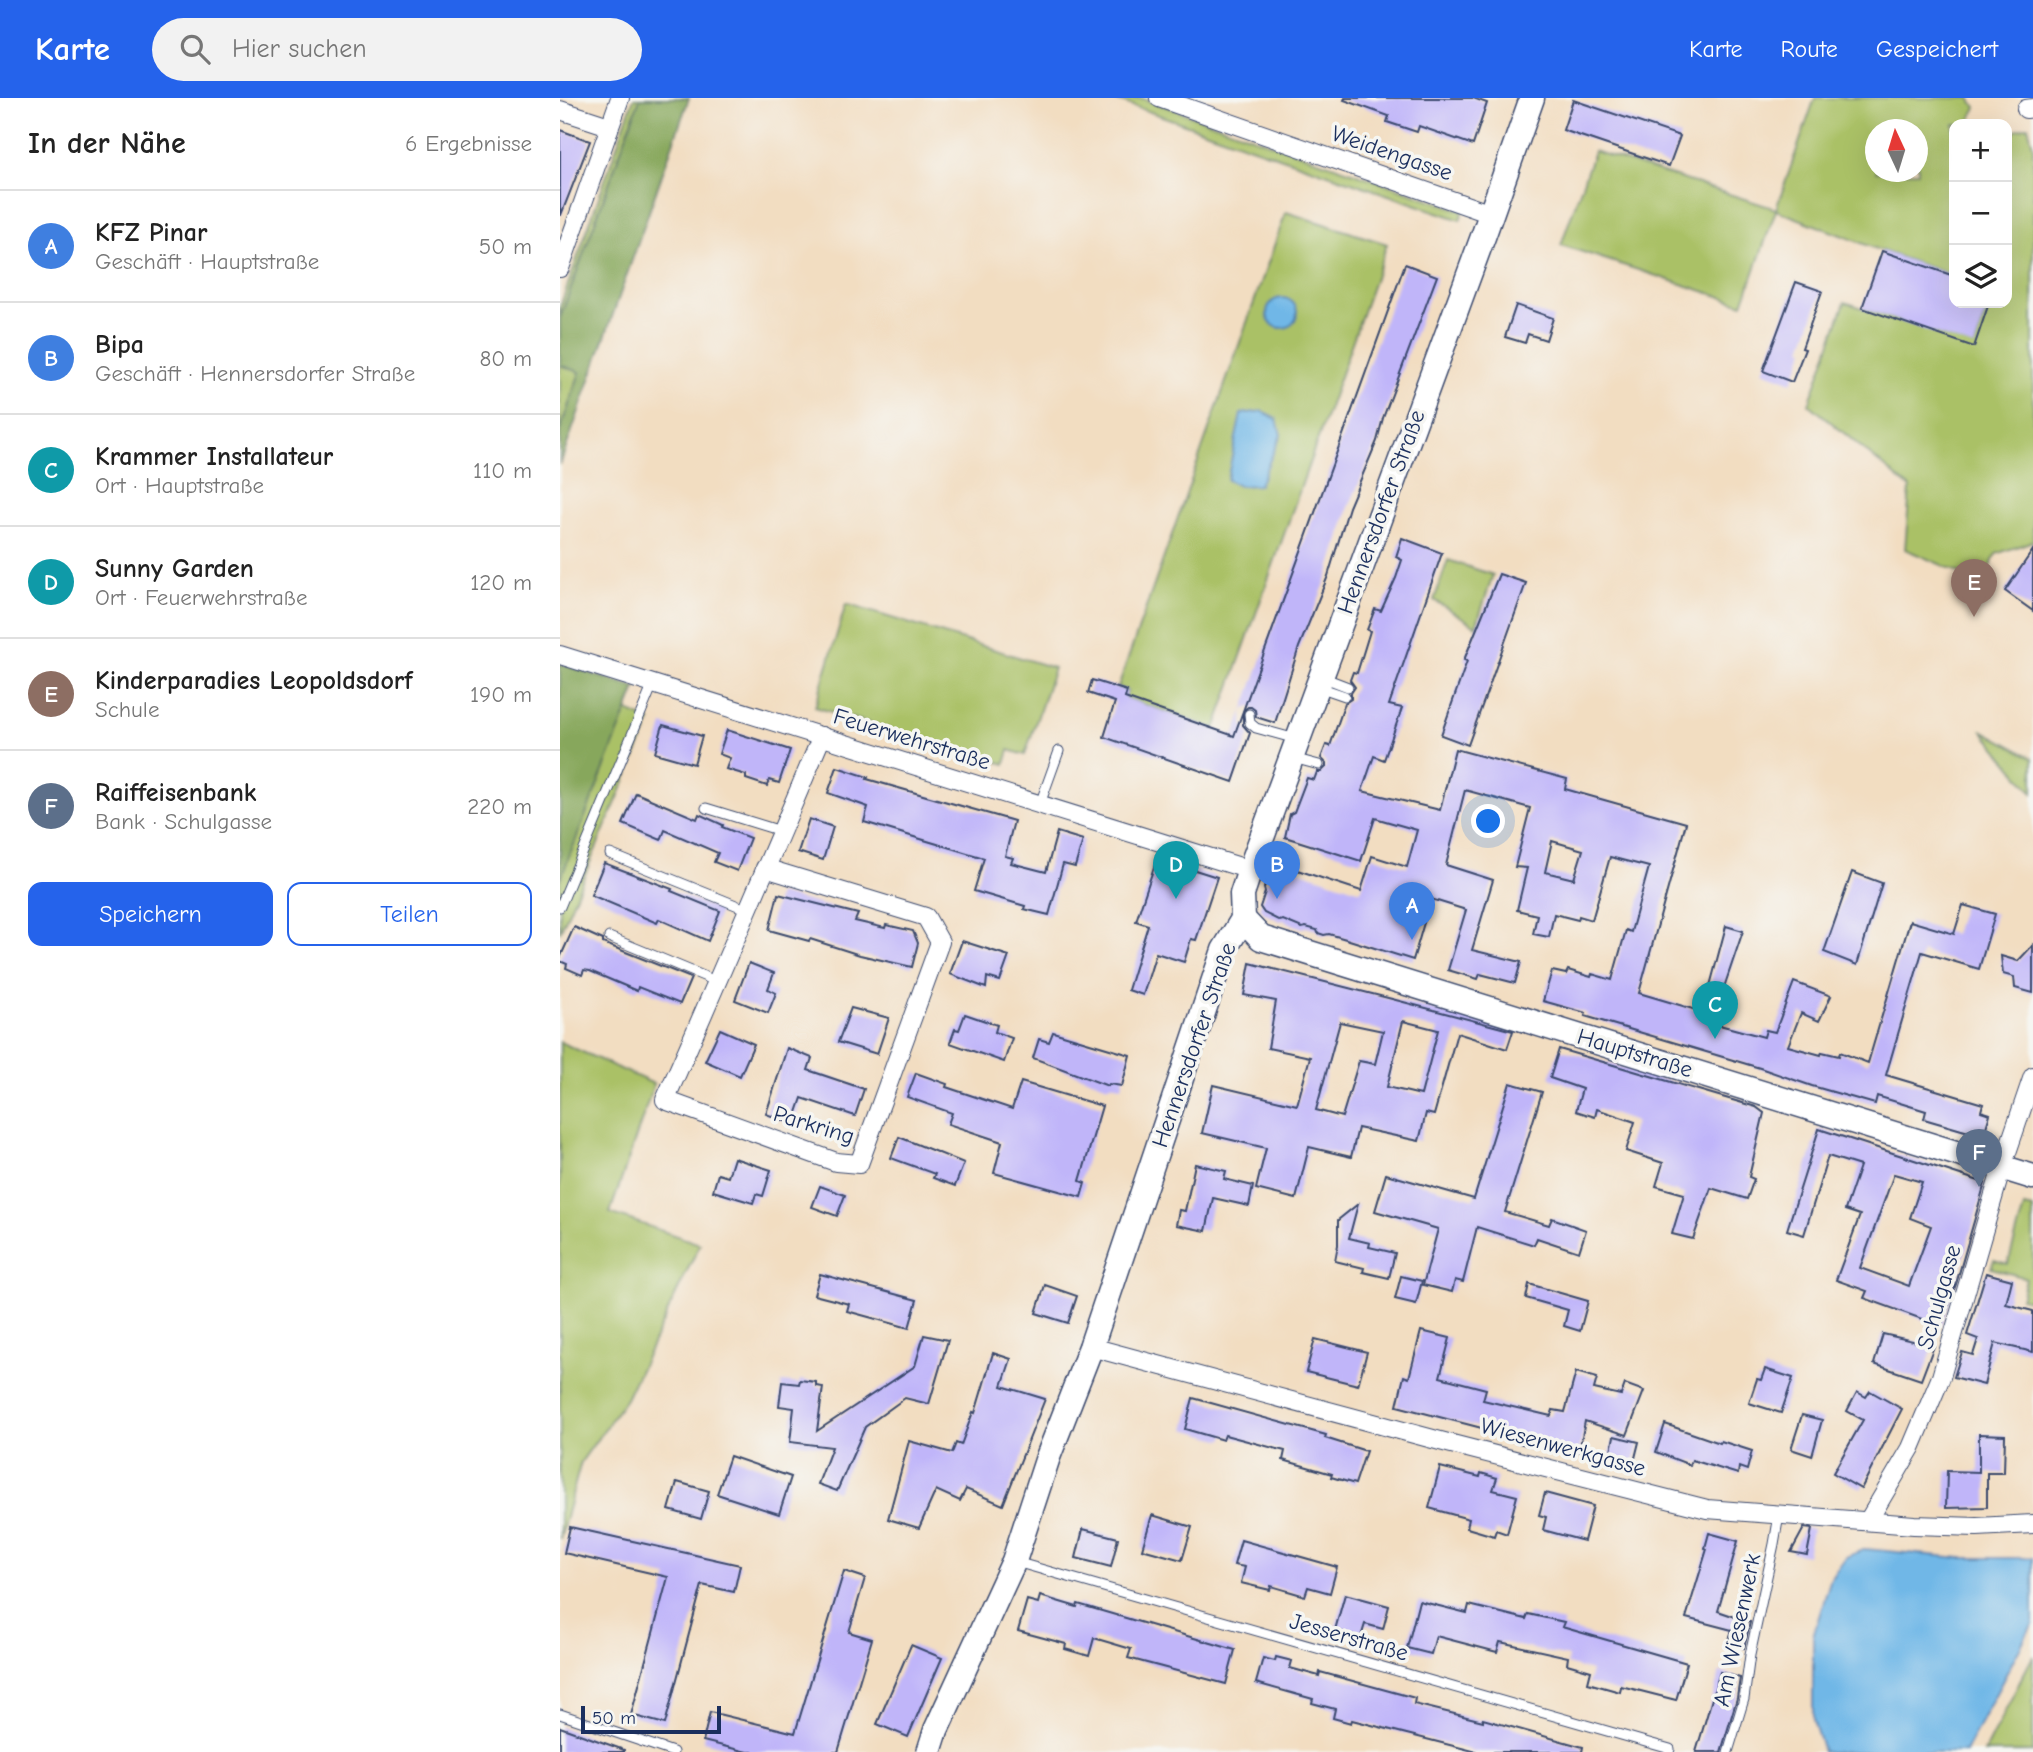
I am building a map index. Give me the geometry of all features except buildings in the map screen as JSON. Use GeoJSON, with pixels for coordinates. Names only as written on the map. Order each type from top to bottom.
{"type":"FeatureCollection","features":[{"type":"Feature","properties":{"kind":"street"},"geometry":{"type":"LineString","coordinates":[[560,268],[567,223],[620,98]]}},
{"type":"Feature","properties":{"kind":"street","name":"Weidengasse"},"geometry":{"type":"LineString","coordinates":[[1159,98],[1491,214]]}},
{"type":"Feature","properties":{"kind":"street","name":"Hennersdorfer Straße"},"geometry":{"type":"LineString","coordinates":[[929,1752],[936,1730],[1014,1561],[1048,1457],[1091,1347],[1224,950],[1243,919],[1242,894],[1250,870],[1532,98]]}},
{"type":"Feature","properties":{"kind":"street"},"geometry":{"type":"LineString","coordinates":[[560,110],[609,126]]}},
{"type":"Feature","properties":{"kind":"street","name":"Feuerwehrstraße"},"geometry":{"type":"LineString","coordinates":[[560,655],[1250,870]]}},
{"type":"Feature","properties":{"kind":"street","name":"Parkring"},"geometry":{"type":"LineString","coordinates":[[765,868],[926,917],[940,942],[859,1164],[836,1163],[665,1100],[718,982],[765,868],[822,736]]}},
{"type":"Feature","properties":{"kind":"street","name":"Hauptstraße"},"geometry":{"type":"LineString","coordinates":[[1243,919],[1261,938],[2033,1177]]}},
{"type":"Feature","properties":{"kind":"street","name":"Schulgasse"},"geometry":{"type":"LineString","coordinates":[[1868,1521],[1911,1448],[1941,1377],[2002,1167],[2033,1076]]}},
{"type":"Feature","properties":{"kind":"street","name":"Wiesenwerkgasse"},"geometry":{"type":"LineString","coordinates":[[1091,1347],[1707,1509],[1977,1527],[2033,1524]]}},
{"type":"Feature","properties":{"kind":"lane"},"geometry":{"type":"LineString","coordinates":[[1319,681],[1346,692]]}},
{"type":"Feature","properties":{"kind":"lane"},"geometry":{"type":"LineString","coordinates":[[560,907],[653,684]]}},
{"type":"Feature","properties":{"kind":"lane"},"geometry":{"type":"LineString","coordinates":[[1249,714],[1250,723],[1255,728],[1294,748],[1319,765]]}},
{"type":"Feature","properties":{"kind":"lane"},"geometry":{"type":"LineString","coordinates":[[1040,804],[1059,751]]}},
{"type":"Feature","properties":{"kind":"lane"},"geometry":{"type":"LineString","coordinates":[[706,808],[781,831]]}},
{"type":"Feature","properties":{"kind":"lane"},"geometry":{"type":"LineString","coordinates":[[610,854],[748,910]]}},
{"type":"Feature","properties":{"kind":"lane"},"geometry":{"type":"LineString","coordinates":[[609,937],[718,982]]}},
{"type":"Feature","properties":{"kind":"lane","name":"Am Wiesenwerk"},"geometry":{"type":"LineString","coordinates":[[1728,1752],[1744,1699],[1750,1655],[1779,1515]]}},
{"type":"Feature","properties":{"kind":"lane","name":"Jesserstraße"},"geometry":{"type":"LineString","coordinates":[[1014,1561],[1670,1749],[1669,1752]]}},
{"type":"Feature","properties":{"kind":"lane"},"geometry":{"type":"LineString","coordinates":[[560,1714],[673,1752]]}},
{"type":"Feature","properties":{"kind":"green space"},"geometry":{"type":"Polygon","coordinates":[[[634,98],[640,98],[560,318],[560,307],[634,98]]]}},
{"type":"Feature","properties":{"kind":"green space"},"geometry":{"type":"Polygon","coordinates":[[[640,98],[689,98],[560,465],[560,431],[580,372],[560,365],[560,318],[640,98]]]}},
{"type":"Feature","properties":{"kind":"green space"},"geometry":{"type":"Polygon","coordinates":[[[1110,98],[1141,98],[1463,211],[1460,220],[1110,98]]]}},
{"type":"Feature","properties":{"kind":"green space"},"geometry":{"type":"Polygon","coordinates":[[[1815,98],[1970,98],[1976,107],[1971,119],[1949,119],[1949,274],[1776,210],[1743,304],[1561,245],[1594,151],[1776,209],[1815,98]]]}},
{"type":"Feature","properties":{"kind":"green space"},"geometry":{"type":"Polygon","coordinates":[[[2028,126],[2033,146],[2033,541],[1996,554],[1983,583],[1905,549],[1910,488],[1809,404],[1845,302],[1974,346],[1987,308],[2012,308],[2012,135],[2015,130],[2028,126]]]}},
{"type":"Feature","properties":{"kind":"green space"},"geometry":{"type":"Polygon","coordinates":[[[1286,212],[1387,244],[1215,729],[1125,698],[1127,691],[1118,687],[1286,212]]]}},
{"type":"Feature","properties":{"kind":"green space"},"geometry":{"type":"Polygon","coordinates":[[[560,365],[580,372],[560,431],[560,365]]]}},
{"type":"Feature","properties":{"kind":"green space"},"geometry":{"type":"Polygon","coordinates":[[[1448,560],[1493,575],[1476,626],[1434,600],[1448,560]]]}},
{"type":"Feature","properties":{"kind":"green space"},"geometry":{"type":"Polygon","coordinates":[[[846,604],[1054,668],[1025,755],[1009,750],[1005,764],[815,707],[846,604]]]}},
{"type":"Feature","properties":{"kind":"green space"},"geometry":{"type":"Polygon","coordinates":[[[560,664],[636,688],[627,711],[651,721],[560,932],[560,664]]]}},
{"type":"Feature","properties":{"kind":"green space"},"geometry":{"type":"Polygon","coordinates":[[[560,664],[636,688],[560,880],[560,664]]]}},
{"type":"Feature","properties":{"kind":"green space"},"geometry":{"type":"Polygon","coordinates":[[[1982,730],[2033,758],[2033,793],[1982,730]]]}},
{"type":"Feature","properties":{"kind":"green space"},"geometry":{"type":"Polygon","coordinates":[[[560,1042],[654,1084],[610,1213],[700,1244],[626,1399],[581,1462],[560,1539],[560,1042]]]}},
{"type":"Feature","properties":{"kind":"green space"},"geometry":{"type":"Polygon","coordinates":[[[2024,1207],[2033,1209],[2033,1301],[2021,1298],[2026,1278],[1991,1268],[1994,1260],[2008,1264],[2024,1207]]]}},
{"type":"Feature","properties":{"kind":"green space"},"geometry":{"type":"Polygon","coordinates":[[[2033,1656],[2033,1752],[1984,1752],[2033,1656]]]}},
{"type":"Feature","properties":{"kind":"water"},"geometry":{"type":"Polygon","coordinates":[[[1282,298],[1288,299],[1296,307],[1296,319],[1288,327],[1282,328],[1276,327],[1268,319],[1267,313],[1268,307],[1276,299],[1282,298]]]}},
{"type":"Feature","properties":{"kind":"water"},"geometry":{"type":"Polygon","coordinates":[[[1262,411],[1277,419],[1281,435],[1259,485],[1239,486],[1227,480],[1241,414],[1262,411]]]}},
{"type":"Feature","properties":{"kind":"water"},"geometry":{"type":"Polygon","coordinates":[[[1865,1549],[1961,1558],[2033,1558],[2033,1623],[1965,1752],[1823,1752],[1813,1720],[1813,1636],[1831,1578],[1846,1557],[1865,1549]]]}},
{"type":"Feature","properties":{"kind":"place","name":"Kinderparadies Leopoldsdorf"},"geometry":{"type":"Point","coordinates":[1974,617]}},
{"type":"Feature","properties":{"kind":"place","name":"Sunny Garden"},"geometry":{"type":"Point","coordinates":[1176,899]}},
{"type":"Feature","properties":{"kind":"place","name":"Bipa"},"geometry":{"type":"Point","coordinates":[1277,899]}},
{"type":"Feature","properties":{"kind":"place","name":"KFZ Pinar"},"geometry":{"type":"Point","coordinates":[1412,940]}},
{"type":"Feature","properties":{"kind":"place","name":"Krammer Installateur"},"geometry":{"type":"Point","coordinates":[1715,1039]}},
{"type":"Feature","properties":{"kind":"place","name":"Raiffeisenbank"},"geometry":{"type":"Point","coordinates":[1979,1187]}}]}
